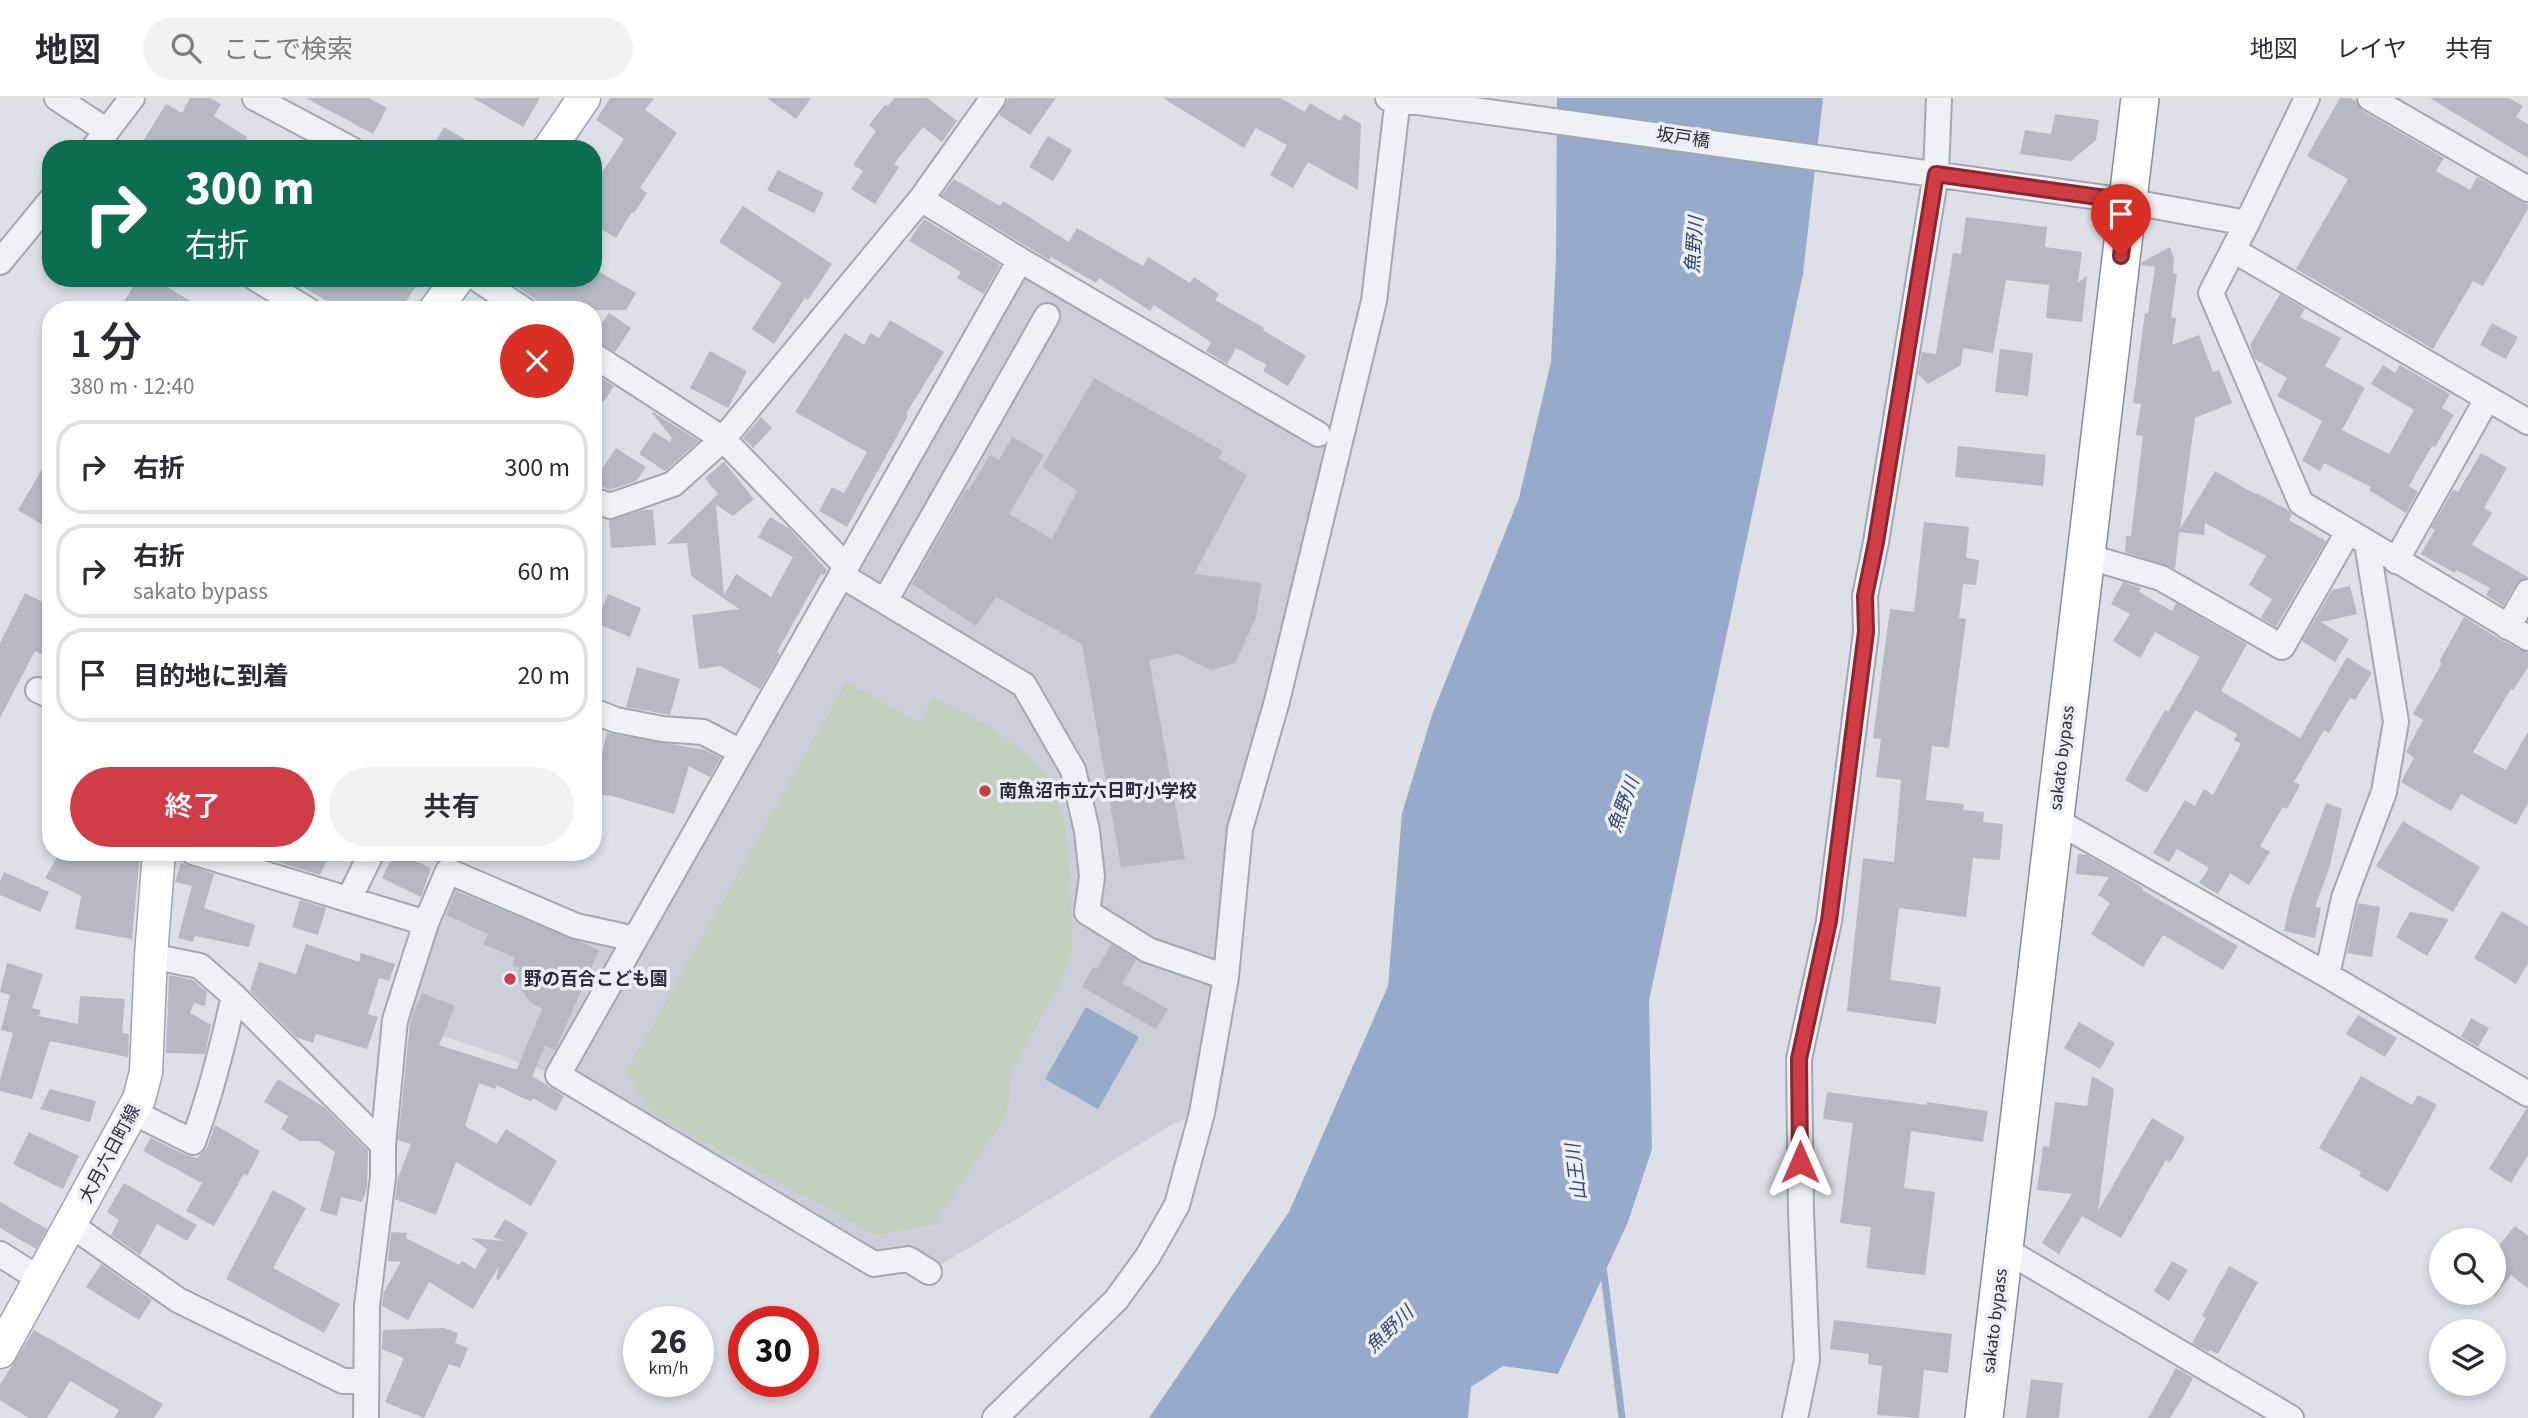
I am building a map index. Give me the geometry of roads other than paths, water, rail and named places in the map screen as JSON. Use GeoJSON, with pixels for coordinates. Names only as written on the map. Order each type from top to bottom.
{"type":"FeatureCollection","features":[{"type":"Feature","properties":{"kind":"highway","name":"sakato bypass"},"geometry":{"type":"LineString","coordinates":[[1983,1418],[2140,98]]}},
{"type":"Feature","properties":{"kind":"main road"},"geometry":{"type":"LineString","coordinates":[[555,140],[584,98]]}},
{"type":"Feature","properties":{"kind":"main road","name":"大月六日町線"},"geometry":{"type":"LineString","coordinates":[[0,1352],[139,1099],[146,1072],[158,861]]}},
{"type":"Feature","properties":{"kind":"street"},"geometry":{"type":"LineString","coordinates":[[57,98],[100,140],[132,98]]}},
{"type":"Feature","properties":{"kind":"street"},"geometry":{"type":"LineString","coordinates":[[255,98],[334,140]]}},
{"type":"Feature","properties":{"kind":"street"},"geometry":{"type":"LineString","coordinates":[[602,503],[610,506],[673,484],[723,439],[921,200],[993,98]]}},
{"type":"Feature","properties":{"kind":"street","name":"坂戸橋"},"geometry":{"type":"LineString","coordinates":[[1388,98],[2127,201],[2246,223]]}},
{"type":"Feature","properties":{"kind":"street"},"geometry":{"type":"LineString","coordinates":[[995,1418],[1116,1300],[1148,1256],[1177,1205],[1202,1113],[1226,977],[1240,829],[1278,701],[1374,301],[1397,98]]}},
{"type":"Feature","properties":{"kind":"street"},"geometry":{"type":"LineString","coordinates":[[1796,1418],[1807,1360],[1799,1059],[1829,921],[1866,632],[1865,596],[1936,174],[1939,98]]}},
{"type":"Feature","properties":{"kind":"street"},"geometry":{"type":"LineString","coordinates":[[2306,98],[2211,293],[2301,503],[2518,632],[2528,592]]}},
{"type":"Feature","properties":{"kind":"street"},"geometry":{"type":"LineString","coordinates":[[2370,98],[2528,189]]}},
{"type":"Feature","properties":{"kind":"street"},"geometry":{"type":"LineString","coordinates":[[921,200],[1318,434]]}},
{"type":"Feature","properties":{"kind":"street"},"geometry":{"type":"LineString","coordinates":[[0,262],[42,212]]}},
{"type":"Feature","properties":{"kind":"street"},"geometry":{"type":"LineString","coordinates":[[2232,250],[2527,420]]}},
{"type":"Feature","properties":{"kind":"street"},"geometry":{"type":"LineString","coordinates":[[929,1272],[908,1259],[874,1264],[558,1075],[1020,260]]}},
{"type":"Feature","properties":{"kind":"street"},"geometry":{"type":"LineString","coordinates":[[270,287],[293,301]]}},
{"type":"Feature","properties":{"kind":"street"},"geometry":{"type":"LineString","coordinates":[[490,287],[510,301]]}},
{"type":"Feature","properties":{"kind":"street"},"geometry":{"type":"LineString","coordinates":[[885,601],[1047,316]]}},
{"type":"Feature","properties":{"kind":"street"},"geometry":{"type":"LineString","coordinates":[[602,361],[723,439],[844,570],[885,601],[1024,685],[1073,770],[1087,831],[1092,877],[1087,912],[1148,950],[1226,977]]}},
{"type":"Feature","properties":{"kind":"street"},"geometry":{"type":"LineString","coordinates":[[2396,561],[2487,399]]}},
{"type":"Feature","properties":{"kind":"street"},"geometry":{"type":"LineString","coordinates":[[2086,556],[2161,578],[2282,647],[2357,538]]}},
{"type":"Feature","properties":{"kind":"street"},"geometry":{"type":"LineString","coordinates":[[2327,975],[2344,898],[2384,792],[2396,722],[2357,538]]}},
{"type":"Feature","properties":{"kind":"street"},"geometry":{"type":"LineString","coordinates":[[602,715],[615,720],[662,729],[703,732],[741,752]]}},
{"type":"Feature","properties":{"kind":"street"},"geometry":{"type":"LineString","coordinates":[[2055,820],[2327,975],[2528,1094]]}},
{"type":"Feature","properties":{"kind":"street"},"geometry":{"type":"LineString","coordinates":[[223,861],[426,923]]}},
{"type":"Feature","properties":{"kind":"street"},"geometry":{"type":"LineString","coordinates":[[349,899],[368,861]]}},
{"type":"Feature","properties":{"kind":"street"},"geometry":{"type":"LineString","coordinates":[[366,1418],[367,1306],[383,1177],[383,1145],[395,1020],[426,923],[448,871],[576,926],[635,939]]}},
{"type":"Feature","properties":{"kind":"street"},"geometry":{"type":"LineString","coordinates":[[151,956],[200,966],[234,996],[383,1145]]}},
{"type":"Feature","properties":{"kind":"street"},"geometry":{"type":"LineString","coordinates":[[133,1112],[192,1142],[212,1087],[234,996]]}},
{"type":"Feature","properties":{"kind":"street"},"geometry":{"type":"LineString","coordinates":[[71,1225],[178,1300],[343,1381],[366,1381]]}},
{"type":"Feature","properties":{"kind":"street"},"geometry":{"type":"LineString","coordinates":[[2004,1249],[2291,1418]]}},
{"type":"Feature","properties":{"kind":"street"},"geometry":{"type":"LineString","coordinates":[[0,1254],[41,1280]]}},
{"type":"Feature","properties":{"kind":"water","name":"魚野川"},"geometry":{"type":"Polygon","coordinates":[[[1557,98],[1823,98],[1803,274],[1649,1001],[1652,1149],[1628,1222],[1558,1374],[1503,1366],[1471,1387],[1468,1418],[1149,1418],[1289,1212],[1388,986],[1402,813],[1433,712],[1519,498],[1551,362],[1556,259],[1557,98]]]}},
{"type":"Feature","properties":{"kind":"water"},"geometry":{"type":"Polygon","coordinates":[[[1086,1007],[1139,1037],[1098,1109],[1045,1079],[1086,1007]]]}},
{"type":"Feature","properties":{"kind":"waterway","name":"山王川"},"geometry":{"type":"LineString","coordinates":[[1603,1266],[1622,1418]]}},
{"type":"Feature","properties":{"kind":"place","name":"南魚沼市立六日町小学校"},"geometry":{"type":"Point","coordinates":[985,791]}},
{"type":"Feature","properties":{"kind":"place","name":"野の百合こども園"},"geometry":{"type":"Point","coordinates":[510,979]}}]}
